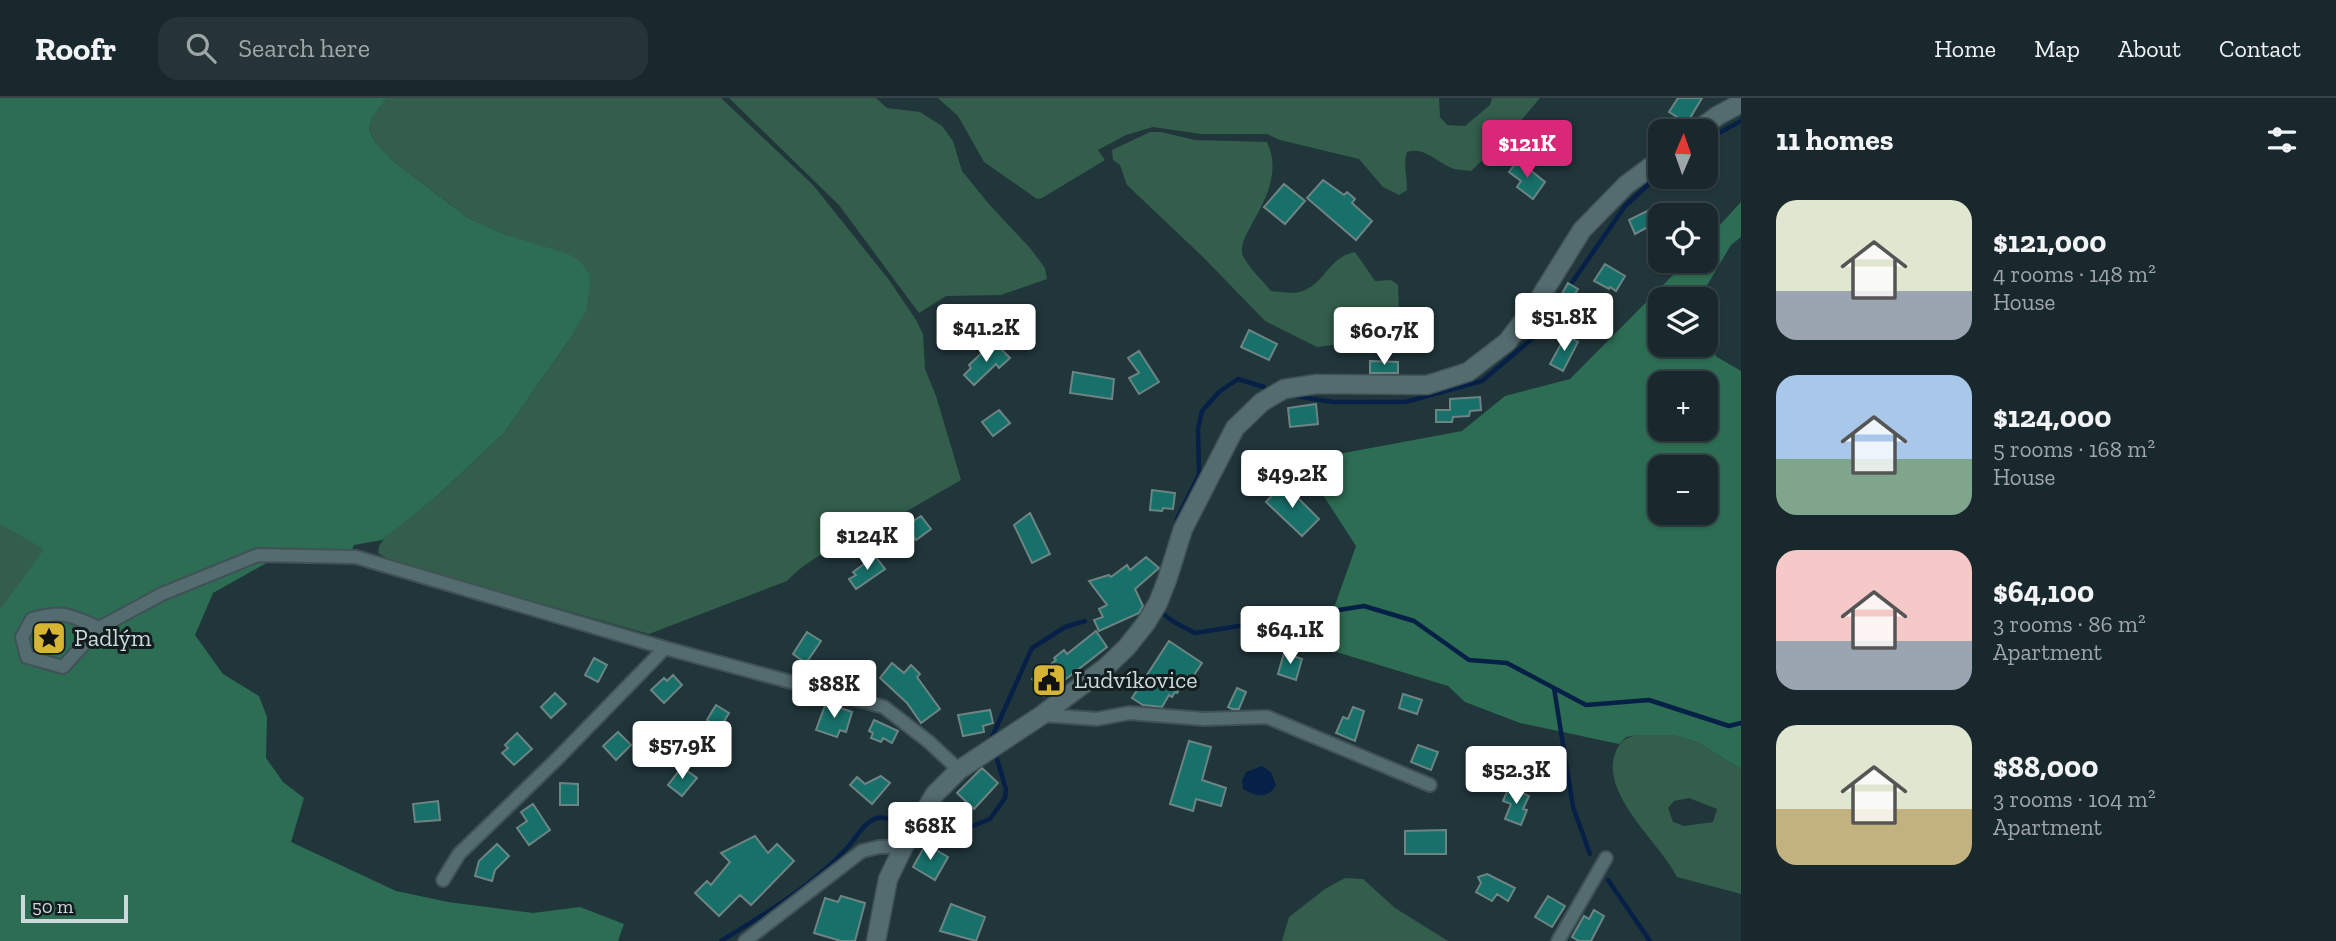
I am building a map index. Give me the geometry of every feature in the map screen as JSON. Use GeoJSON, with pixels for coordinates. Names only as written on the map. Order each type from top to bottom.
{"type":"FeatureCollection","features":[{"type":"Feature","properties":{"kind":"street"},"geometry":{"type":"LineString","coordinates":[[1713,119],[1741,103]]}},
{"type":"Feature","properties":{"kind":"street"},"geometry":{"type":"LineString","coordinates":[[876,941],[888,879],[935,794],[959,770],[1042,715],[1105,668],[1127,647],[1155,608],[1183,529],[1235,428],[1262,402],[1284,389],[1317,384],[1427,385],[1468,372],[1507,342],[1536,304],[1582,230],[1626,185],[1648,169]]}},
{"type":"Feature","properties":{"kind":"street"},"geometry":{"type":"LineString","coordinates":[[99,628],[72,615],[54,612],[33,619],[22,637],[27,657],[63,667],[99,628],[162,594],[258,555],[356,557],[665,648],[884,707],[929,742],[959,770]]}},
{"type":"Feature","properties":{"kind":"street"},"geometry":{"type":"LineString","coordinates":[[443,880],[458,854],[557,759],[665,648]]}},
{"type":"Feature","properties":{"kind":"street"},"geometry":{"type":"LineString","coordinates":[[1042,715],[1097,719],[1129,713],[1204,719],[1267,717],[1430,785]]}},
{"type":"Feature","properties":{"kind":"street"},"geometry":{"type":"LineString","coordinates":[[745,941],[862,851],[904,846]]}},
{"type":"Feature","properties":{"kind":"street"},"geometry":{"type":"LineString","coordinates":[[1558,941],[1606,858]]}},
{"type":"Feature","properties":{"kind":"green space"},"geometry":{"type":"Polygon","coordinates":[[[0,98],[387,98],[372,117],[369,130],[375,142],[394,162],[468,218],[506,235],[568,254],[580,261],[589,274],[586,311],[504,433],[438,495],[382,540],[354,545],[347,562],[270,561],[213,593],[195,635],[223,674],[259,696],[267,717],[266,758],[283,782],[304,798],[291,842],[396,891],[448,902],[533,913],[580,907],[624,924],[618,941],[0,941],[0,610],[44,549],[0,524],[0,98]]]}},
{"type":"Feature","properties":{"kind":"green space"},"geometry":{"type":"Polygon","coordinates":[[[387,98],[721,98],[813,185],[889,280],[916,320],[923,334],[925,369],[936,396],[961,480],[871,531],[817,557],[787,581],[649,634],[391,561],[378,553],[379,546],[388,533],[438,495],[504,433],[569,340],[506,235],[468,218],[394,162],[375,142],[369,130],[372,116],[387,98]]]}},
{"type":"Feature","properties":{"kind":"green space"},"geometry":{"type":"Polygon","coordinates":[[[729,98],[876,98],[887,108],[920,112],[942,126],[953,141],[962,171],[1030,248],[1045,268],[1047,279],[1001,295],[946,296],[919,313],[839,205],[729,98]]]}},
{"type":"Feature","properties":{"kind":"green space"},"geometry":{"type":"Polygon","coordinates":[[[938,98],[1439,98],[1440,117],[1447,125],[1465,126],[1490,105],[1492,98],[1540,98],[1509,135],[1471,171],[1454,169],[1420,151],[1407,152],[1407,190],[1399,195],[1383,187],[1359,159],[1280,140],[1267,134],[1201,134],[1153,127],[1126,135],[1098,150],[1105,160],[1037,199],[984,162],[958,116],[938,98]]]}},
{"type":"Feature","properties":{"kind":"green space"},"geometry":{"type":"Polygon","coordinates":[[[1150,132],[1195,140],[1267,142],[1272,160],[1272,177],[1267,194],[1242,247],[1243,256],[1249,265],[1271,291],[1297,292],[1312,286],[1339,259],[1355,252],[1375,281],[1391,280],[1398,285],[1399,313],[1388,321],[1382,333],[1355,342],[1317,347],[1265,321],[1127,185],[1120,165],[1113,160],[1112,150],[1150,132]]]}},
{"type":"Feature","properties":{"kind":"green space"},"geometry":{"type":"Polygon","coordinates":[[[1741,202],[1741,237],[1731,245],[1718,267],[1718,227],[1741,202]]]}},
{"type":"Feature","properties":{"kind":"green space"},"geometry":{"type":"Polygon","coordinates":[[[1675,273],[1714,273],[1706,287],[1661,287],[1675,273]]]}},
{"type":"Feature","properties":{"kind":"green space"},"geometry":{"type":"Polygon","coordinates":[[[1648,300],[1648,357],[1717,357],[1741,371],[1741,769],[1697,742],[1674,735],[1638,735],[1626,737],[1619,744],[1520,723],[1465,702],[1448,686],[1320,647],[1356,546],[1301,461],[1462,431],[1505,396],[1570,379],[1648,300]]]}},
{"type":"Feature","properties":{"kind":"green space"},"geometry":{"type":"Polygon","coordinates":[[[0,519],[45,549],[0,614],[0,519]]]}},
{"type":"Feature","properties":{"kind":"green space"},"geometry":{"type":"Polygon","coordinates":[[[1638,735],[1674,735],[1697,742],[1741,769],[1741,894],[1677,877],[1632,816],[1615,782],[1613,765],[1619,746],[1626,739],[1638,735]],[[1689,798],[1674,801],[1668,808],[1673,822],[1684,826],[1713,822],[1717,809],[1689,798]]]}},
{"type":"Feature","properties":{"kind":"green space"},"geometry":{"type":"Polygon","coordinates":[[[1345,878],[1363,879],[1395,908],[1448,941],[1282,941],[1289,917],[1325,889],[1345,878]]]}},
{"type":"Feature","properties":{"kind":"water"},"geometry":{"type":"Polygon","coordinates":[[[1262,766],[1271,772],[1276,785],[1273,790],[1261,795],[1243,789],[1242,780],[1246,772],[1262,766]]]}},
{"type":"Feature","properties":{"kind":"building"},"geometry":{"type":"Polygon","coordinates":[[[1678,98],[1702,98],[1689,119],[1680,119],[1669,112],[1678,98]]]}},
{"type":"Feature","properties":{"kind":"building"},"geometry":{"type":"Polygon","coordinates":[[[1518,160],[1545,182],[1533,199],[1517,187],[1521,181],[1509,172],[1518,160]]]}},
{"type":"Feature","properties":{"kind":"building"},"geometry":{"type":"Polygon","coordinates":[[[1323,180],[1344,195],[1347,192],[1355,199],[1352,203],[1372,221],[1356,240],[1307,198],[1323,180]]]}},
{"type":"Feature","properties":{"kind":"building"},"geometry":{"type":"Polygon","coordinates":[[[1284,184],[1305,201],[1285,224],[1264,207],[1284,184]]]}},
{"type":"Feature","properties":{"kind":"building"},"geometry":{"type":"Polygon","coordinates":[[[1648,210],[1648,227],[1635,234],[1629,220],[1648,210]]]}},
{"type":"Feature","properties":{"kind":"building"},"geometry":{"type":"Polygon","coordinates":[[[1605,264],[1625,276],[1616,291],[1594,281],[1605,264]]]}},
{"type":"Feature","properties":{"kind":"building"},"geometry":{"type":"Polygon","coordinates":[[[1568,283],[1578,289],[1569,303],[1560,297],[1568,283]]]}},
{"type":"Feature","properties":{"kind":"building"},"geometry":{"type":"Polygon","coordinates":[[[1249,330],[1277,344],[1269,360],[1241,347],[1249,330]]]}},
{"type":"Feature","properties":{"kind":"building"},"geometry":{"type":"Polygon","coordinates":[[[1566,335],[1578,342],[1563,371],[1550,364],[1566,335]]]}},
{"type":"Feature","properties":{"kind":"building"},"geometry":{"type":"Polygon","coordinates":[[[989,346],[1001,349],[1010,358],[999,368],[996,364],[974,385],[964,375],[971,368],[969,365],[989,346]]]}},
{"type":"Feature","properties":{"kind":"building"},"geometry":{"type":"Polygon","coordinates":[[[1139,351],[1159,382],[1139,394],[1129,378],[1139,373],[1128,358],[1139,351]]]}},
{"type":"Feature","properties":{"kind":"building"},"geometry":{"type":"Polygon","coordinates":[[[1370,361],[1398,362],[1398,373],[1370,373],[1370,361]]]}},
{"type":"Feature","properties":{"kind":"building"},"geometry":{"type":"Polygon","coordinates":[[[1073,372],[1114,379],[1112,399],[1070,393],[1073,372]]]}},
{"type":"Feature","properties":{"kind":"building"},"geometry":{"type":"Polygon","coordinates":[[[1480,397],[1481,410],[1470,411],[1469,416],[1453,417],[1452,422],[1436,422],[1436,410],[1450,410],[1450,399],[1480,397]]]}},
{"type":"Feature","properties":{"kind":"building"},"geometry":{"type":"Polygon","coordinates":[[[1316,404],[1318,424],[1290,427],[1288,408],[1316,404]]]}},
{"type":"Feature","properties":{"kind":"building"},"geometry":{"type":"Polygon","coordinates":[[[999,410],[1010,423],[993,436],[982,422],[999,410]]]}},
{"type":"Feature","properties":{"kind":"building"},"geometry":{"type":"Polygon","coordinates":[[[1283,483],[1319,519],[1302,536],[1266,502],[1283,483]]]}},
{"type":"Feature","properties":{"kind":"building"},"geometry":{"type":"Polygon","coordinates":[[[1152,490],[1175,493],[1173,509],[1150,510],[1152,490]]]}},
{"type":"Feature","properties":{"kind":"building"},"geometry":{"type":"Polygon","coordinates":[[[1030,513],[1050,554],[1032,563],[1014,525],[1030,513]]]}},
{"type":"Feature","properties":{"kind":"building"},"geometry":{"type":"Polygon","coordinates":[[[921,516],[931,529],[916,540],[906,526],[921,516]]]}},
{"type":"Feature","properties":{"kind":"building"},"geometry":{"type":"Polygon","coordinates":[[[875,556],[885,569],[856,589],[849,579],[856,575],[853,572],[875,556]]]}},
{"type":"Feature","properties":{"kind":"building"},"geometry":{"type":"Polygon","coordinates":[[[1146,557],[1159,568],[1135,589],[1143,606],[1139,613],[1099,631],[1094,620],[1103,617],[1099,609],[1107,605],[1089,581],[1109,575],[1111,577],[1127,565],[1130,570],[1146,557]]]}},
{"type":"Feature","properties":{"kind":"building"},"geometry":{"type":"Polygon","coordinates":[[[1096,631],[1107,647],[1044,696],[1032,679],[1064,650],[1067,654],[1096,631]]]}},
{"type":"Feature","properties":{"kind":"building"},"geometry":{"type":"Polygon","coordinates":[[[807,632],[821,641],[806,663],[793,654],[807,632]]]}},
{"type":"Feature","properties":{"kind":"building"},"geometry":{"type":"Polygon","coordinates":[[[1169,641],[1202,663],[1192,678],[1188,676],[1177,693],[1172,697],[1169,695],[1162,707],[1143,705],[1132,698],[1169,641]]]}},
{"type":"Feature","properties":{"kind":"building"},"geometry":{"type":"Polygon","coordinates":[[[1284,653],[1302,659],[1296,680],[1278,674],[1284,653]]]}},
{"type":"Feature","properties":{"kind":"building"},"geometry":{"type":"Polygon","coordinates":[[[594,658],[607,665],[598,682],[585,675],[594,658]]]}},
{"type":"Feature","properties":{"kind":"building"},"geometry":{"type":"Polygon","coordinates":[[[892,663],[904,673],[911,665],[920,674],[917,677],[940,709],[921,723],[907,703],[880,678],[892,663]]]}},
{"type":"Feature","properties":{"kind":"building"},"geometry":{"type":"Polygon","coordinates":[[[673,675],[682,685],[664,703],[651,690],[664,678],[667,681],[673,675]]]}},
{"type":"Feature","properties":{"kind":"building"},"geometry":{"type":"Polygon","coordinates":[[[1237,688],[1246,692],[1239,709],[1232,709],[1228,707],[1237,688]]]}},
{"type":"Feature","properties":{"kind":"building"},"geometry":{"type":"Polygon","coordinates":[[[555,693],[566,704],[551,718],[541,707],[555,693]]]}},
{"type":"Feature","properties":{"kind":"building"},"geometry":{"type":"Polygon","coordinates":[[[1403,694],[1422,700],[1417,714],[1399,708],[1403,694]]]}},
{"type":"Feature","properties":{"kind":"building"},"geometry":{"type":"Polygon","coordinates":[[[826,703],[852,712],[846,732],[840,730],[837,737],[816,730],[826,703]]]}},
{"type":"Feature","properties":{"kind":"building"},"geometry":{"type":"Polygon","coordinates":[[[716,705],[729,713],[720,728],[707,720],[716,705]]]}},
{"type":"Feature","properties":{"kind":"building"},"geometry":{"type":"Polygon","coordinates":[[[1353,707],[1364,711],[1355,741],[1336,733],[1343,717],[1348,719],[1353,707]]]}},
{"type":"Feature","properties":{"kind":"building"},"geometry":{"type":"Polygon","coordinates":[[[990,710],[993,723],[983,726],[984,732],[963,736],[958,715],[990,710]]]}},
{"type":"Feature","properties":{"kind":"building"},"geometry":{"type":"Polygon","coordinates":[[[874,720],[898,731],[892,743],[883,738],[881,742],[871,738],[873,733],[869,731],[874,720]]]}},
{"type":"Feature","properties":{"kind":"building"},"geometry":{"type":"Polygon","coordinates":[[[618,732],[631,745],[616,760],[603,746],[618,732]]]}},
{"type":"Feature","properties":{"kind":"building"},"geometry":{"type":"Polygon","coordinates":[[[517,733],[532,749],[514,765],[502,753],[508,748],[505,745],[517,733]]]}},
{"type":"Feature","properties":{"kind":"building"},"geometry":{"type":"Polygon","coordinates":[[[1189,741],[1211,747],[1202,780],[1226,788],[1221,806],[1196,799],[1193,811],[1170,804],[1189,741]]]}},
{"type":"Feature","properties":{"kind":"building"},"geometry":{"type":"Polygon","coordinates":[[[1418,745],[1438,752],[1431,770],[1411,762],[1418,745]]]}},
{"type":"Feature","properties":{"kind":"building"},"geometry":{"type":"Polygon","coordinates":[[[682,767],[697,778],[682,796],[668,785],[682,767]]]}},
{"type":"Feature","properties":{"kind":"building"},"geometry":{"type":"Polygon","coordinates":[[[982,768],[998,783],[974,809],[957,793],[982,768]]]}},
{"type":"Feature","properties":{"kind":"building"},"geometry":{"type":"Polygon","coordinates":[[[881,776],[890,783],[872,804],[850,785],[857,777],[865,784],[881,776]]]}},
{"type":"Feature","properties":{"kind":"building"},"geometry":{"type":"Polygon","coordinates":[[[560,783],[578,784],[578,805],[560,805],[560,783]]]}},
{"type":"Feature","properties":{"kind":"building"},"geometry":{"type":"Polygon","coordinates":[[[1509,787],[1529,796],[1523,809],[1527,810],[1521,825],[1505,819],[1511,804],[1503,801],[1509,787]]]}},
{"type":"Feature","properties":{"kind":"building"},"geometry":{"type":"Polygon","coordinates":[[[438,801],[440,820],[415,822],[413,804],[438,801]]]}},
{"type":"Feature","properties":{"kind":"building"},"geometry":{"type":"Polygon","coordinates":[[[533,804],[550,830],[529,845],[517,828],[527,821],[521,812],[533,804]]]}},
{"type":"Feature","properties":{"kind":"building"},"geometry":{"type":"Polygon","coordinates":[[[1446,830],[1446,854],[1405,854],[1405,831],[1446,830]]]}},
{"type":"Feature","properties":{"kind":"building"},"geometry":{"type":"Polygon","coordinates":[[[755,836],[768,853],[777,844],[794,861],[751,905],[740,895],[719,916],[695,893],[707,881],[711,885],[730,862],[721,853],[755,836]]]}},
{"type":"Feature","properties":{"kind":"building"},"geometry":{"type":"Polygon","coordinates":[[[497,844],[509,856],[495,870],[492,881],[475,876],[479,861],[497,844]]]}},
{"type":"Feature","properties":{"kind":"building"},"geometry":{"type":"Polygon","coordinates":[[[926,844],[948,857],[935,880],[913,867],[926,844]]]}},
{"type":"Feature","properties":{"kind":"building"},"geometry":{"type":"Polygon","coordinates":[[[1487,874],[1515,888],[1508,901],[1497,894],[1492,901],[1476,892],[1481,883],[1478,877],[1487,874]]]}},
{"type":"Feature","properties":{"kind":"building"},"geometry":{"type":"Polygon","coordinates":[[[841,896],[865,903],[855,941],[841,941],[814,933],[825,898],[838,902],[841,896]]]}},
{"type":"Feature","properties":{"kind":"building"},"geometry":{"type":"Polygon","coordinates":[[[1548,896],[1565,906],[1552,927],[1535,917],[1548,896]]]}},
{"type":"Feature","properties":{"kind":"building"},"geometry":{"type":"Polygon","coordinates":[[[951,904],[985,917],[976,941],[940,931],[951,904]]]}},
{"type":"Feature","properties":{"kind":"building"},"geometry":{"type":"Polygon","coordinates":[[[1594,910],[1604,916],[1591,941],[1579,941],[1572,937],[1584,916],[1589,919],[1594,910]]]}},
{"type":"Feature","properties":{"kind":"waterway"},"geometry":{"type":"LineString","coordinates":[[1718,133],[1741,121]]}},
{"type":"Feature","properties":{"kind":"waterway"},"geometry":{"type":"LineString","coordinates":[[1571,284],[1625,206],[1648,185]]}},
{"type":"Feature","properties":{"kind":"waterway"},"geometry":{"type":"LineString","coordinates":[[1295,396],[1333,402],[1405,402],[1482,381],[1534,337],[1561,299]]}},
{"type":"Feature","properties":{"kind":"waterway"},"geometry":{"type":"LineString","coordinates":[[1177,519],[1199,475],[1198,429],[1202,411],[1219,392],[1238,379],[1264,387]]}},
{"type":"Feature","properties":{"kind":"waterway"},"geometry":{"type":"LineString","coordinates":[[1158,610],[1195,633],[1364,606],[1414,621],[1469,660],[1507,663],[1586,705],[1649,700],[1729,726],[1741,723]]}},
{"type":"Feature","properties":{"kind":"waterway"},"geometry":{"type":"LineString","coordinates":[[992,737],[1032,648],[1065,627],[1085,621]]}},
{"type":"Feature","properties":{"kind":"waterway"},"geometry":{"type":"LineString","coordinates":[[1554,688],[1573,807],[1590,854]]}},
{"type":"Feature","properties":{"kind":"waterway"},"geometry":{"type":"LineString","coordinates":[[925,829],[960,831],[990,819],[1005,798],[1006,789],[996,756]]}},
{"type":"Feature","properties":{"kind":"waterway"},"geometry":{"type":"LineString","coordinates":[[721,941],[819,875],[872,820],[884,818],[903,824]]}},
{"type":"Feature","properties":{"kind":"waterway"},"geometry":{"type":"LineString","coordinates":[[1608,880],[1650,941]]}},
{"type":"Feature","properties":{"kind":"place","name":"Padlým"},"geometry":{"type":"Point","coordinates":[49,638]}},
{"type":"Feature","properties":{"kind":"place","name":"Ludvíkovice"},"geometry":{"type":"Point","coordinates":[1049,680]}}]}
